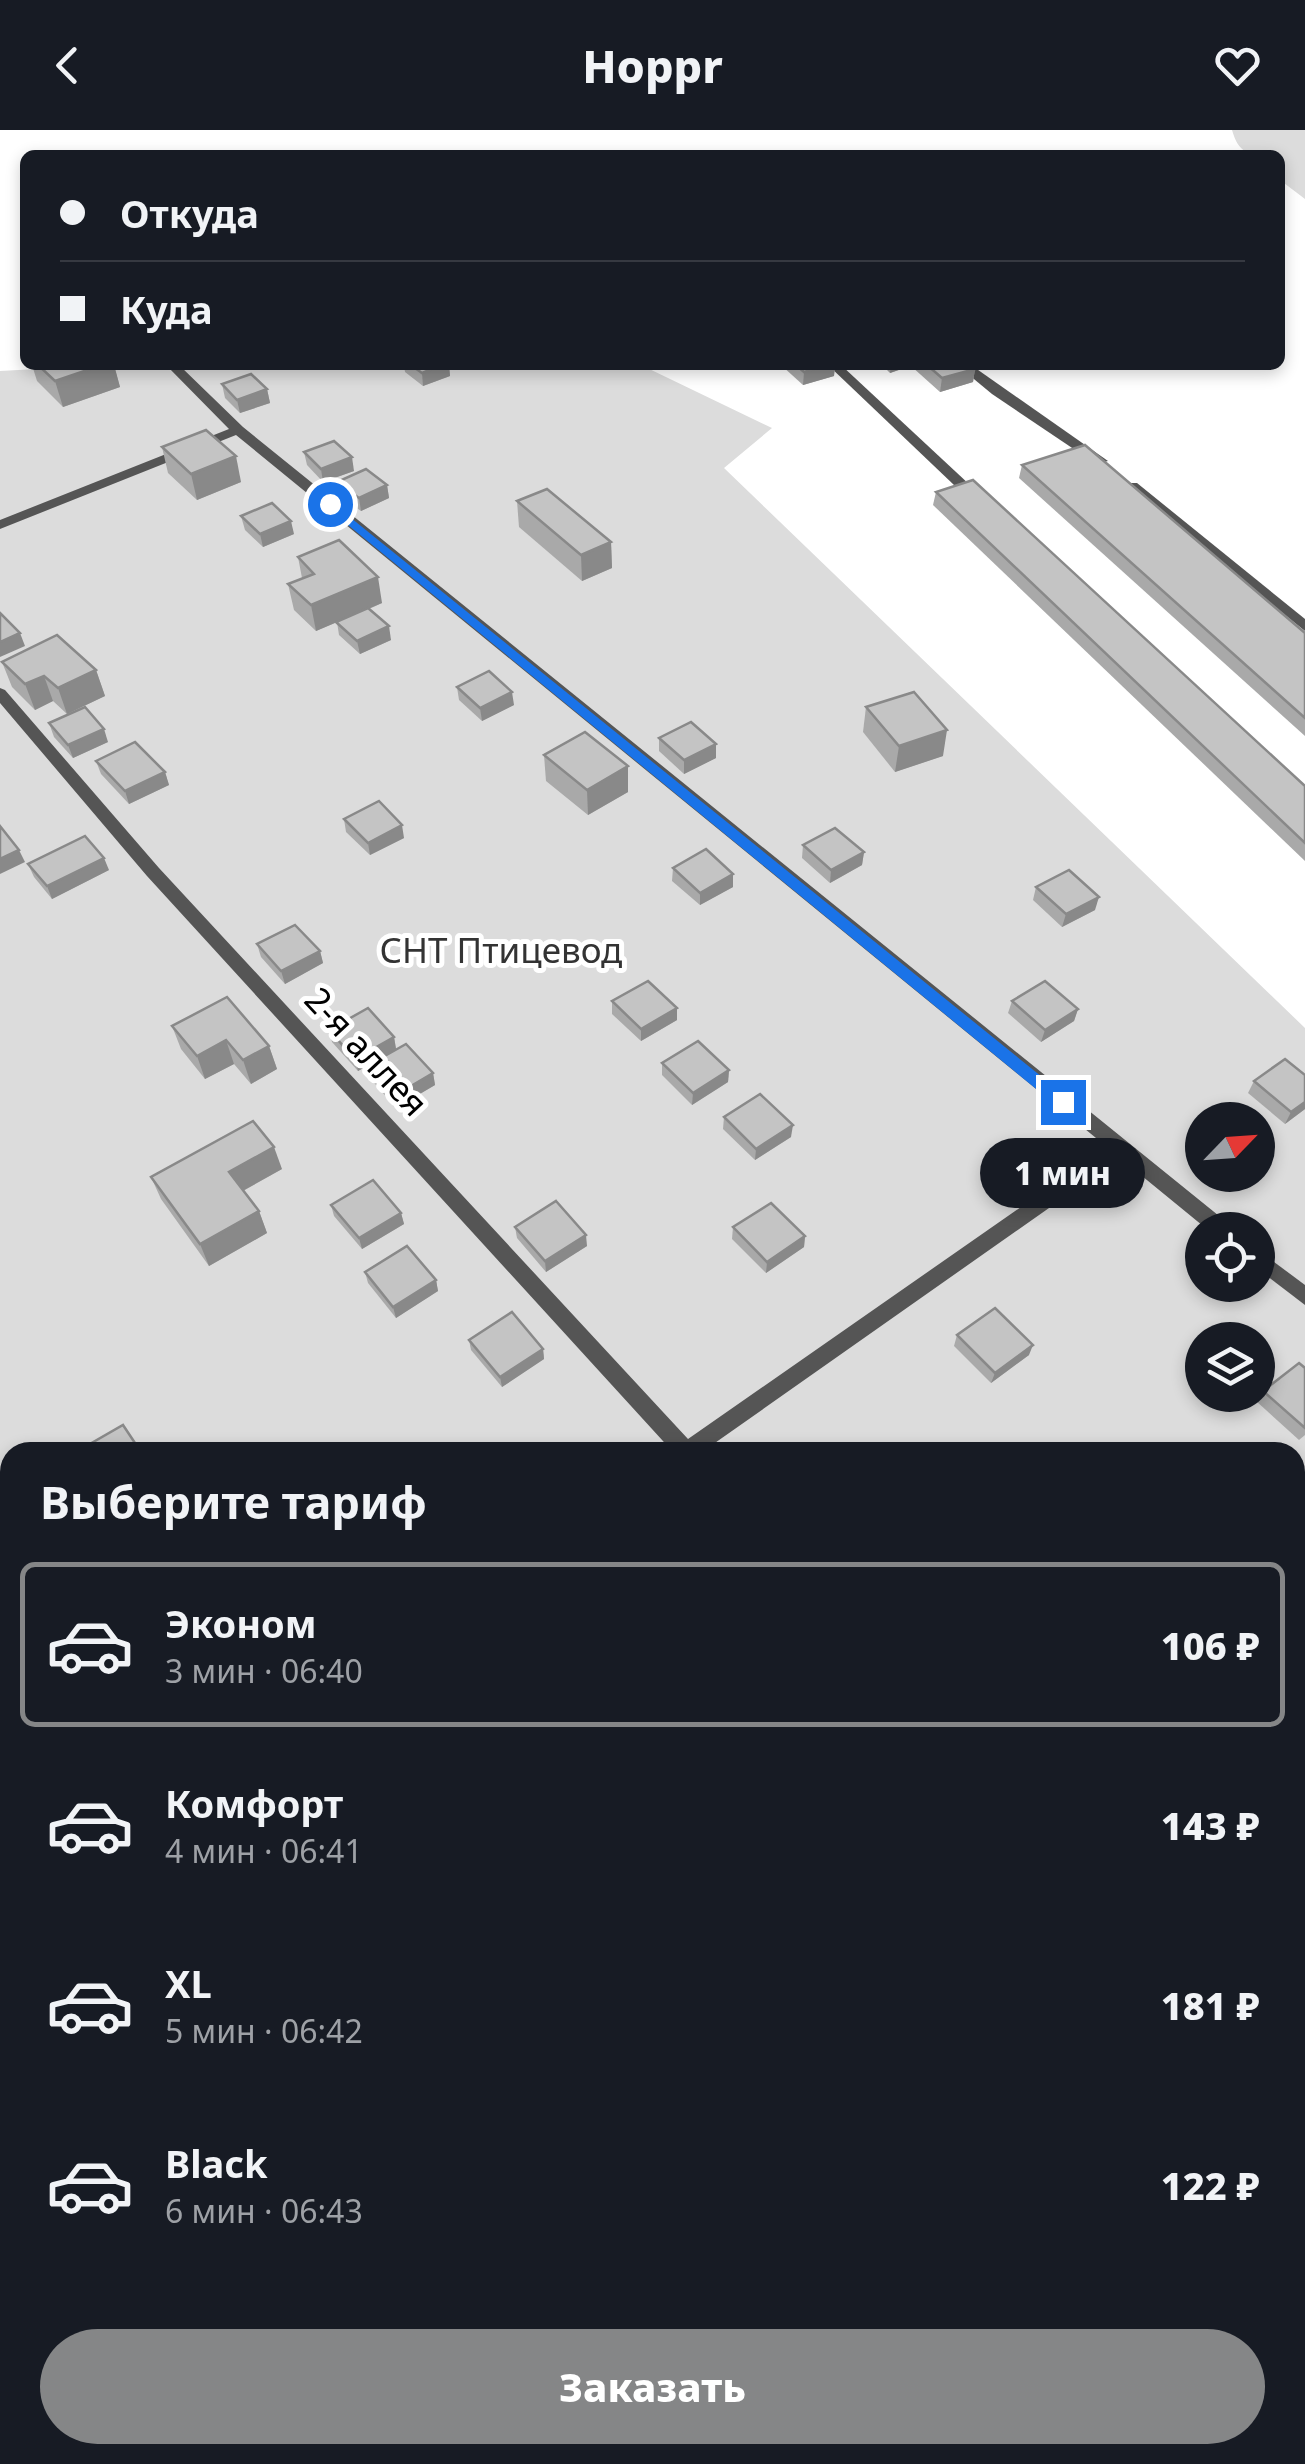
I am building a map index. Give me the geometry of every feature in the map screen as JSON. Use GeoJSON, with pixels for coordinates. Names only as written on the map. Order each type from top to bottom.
{"type":"FeatureCollection","features":[{"type":"Feature","properties":{"kind":"lane"},"geometry":{"type":"LineString","coordinates":[[177,370],[238,430],[1200,1212]]}},
{"type":"Feature","properties":{"kind":"lane"},"geometry":{"type":"LineString","coordinates":[[839,370],[1000,519]]}},
{"type":"Feature","properties":{"kind":"lane"},"geometry":{"type":"LineString","coordinates":[[969,370],[994,392],[1073,438],[1305,626]]}},
{"type":"Feature","properties":{"kind":"lane"},"geometry":{"type":"LineString","coordinates":[[0,525],[238,430]]}},
{"type":"Feature","properties":{"kind":"lane","name":"2-я аллея"},"geometry":{"type":"LineString","coordinates":[[0,693],[153,872],[677,1442]]}},
{"type":"Feature","properties":{"kind":"lane"},"geometry":{"type":"LineString","coordinates":[[700,1442],[1120,1148]]}},
{"type":"Feature","properties":{"kind":"lane"},"geometry":{"type":"LineString","coordinates":[[1275,1272],[1305,1296]]}},
{"type":"Feature","properties":{"kind":"green space"},"geometry":{"type":"Polygon","coordinates":[[[1232,130],[1305,130],[1305,199],[1285,184],[1285,150],[1244,150],[1232,130]]]}},
{"type":"Feature","properties":{"kind":"green space","name":"СНТ Птицевод"},"geometry":{"type":"Polygon","coordinates":[[[651,370],[772,428],[724,468],[1305,1028],[1305,1442],[0,1442],[0,371],[651,370]]]}},
{"type":"Feature","properties":{"kind":"building"},"geometry":{"type":"Polygon","coordinates":[[[43,370],[87,370],[55,381],[43,370]]]}},
{"type":"Feature","properties":{"kind":"building"},"geometry":{"type":"Polygon","coordinates":[[[933,370],[971,370],[942,378],[933,370]]]}},
{"type":"Feature","properties":{"kind":"building"},"geometry":{"type":"Polygon","coordinates":[[[251,374],[267,389],[237,400],[222,384],[251,374]]]}},
{"type":"Feature","properties":{"kind":"building"},"geometry":{"type":"Polygon","coordinates":[[[206,430],[236,456],[191,474],[162,447],[206,430]]]}},
{"type":"Feature","properties":{"kind":"building"},"geometry":{"type":"Polygon","coordinates":[[[334,441],[352,457],[321,469],[304,452],[334,441]]]}},
{"type":"Feature","properties":{"kind":"building"},"geometry":{"type":"Polygon","coordinates":[[[1085,445],[1305,633],[1305,718],[1022,465],[1085,445]]]}},
{"type":"Feature","properties":{"kind":"building"},"geometry":{"type":"Polygon","coordinates":[[[366,469],[387,485],[359,498],[337,482],[366,469]]]}},
{"type":"Feature","properties":{"kind":"building"},"geometry":{"type":"Polygon","coordinates":[[[973,480],[1305,786],[1305,843],[936,492],[973,480]]]}},
{"type":"Feature","properties":{"kind":"building"},"geometry":{"type":"Polygon","coordinates":[[[547,489],[611,542],[581,555],[517,501],[547,489]]]}},
{"type":"Feature","properties":{"kind":"building"},"geometry":{"type":"Polygon","coordinates":[[[272,503],[291,521],[260,534],[241,516],[272,503]]]}},
{"type":"Feature","properties":{"kind":"building"},"geometry":{"type":"Polygon","coordinates":[[[339,540],[378,577],[311,605],[288,584],[314,574],[298,557],[339,540]]]}},
{"type":"Feature","properties":{"kind":"building"},"geometry":{"type":"Polygon","coordinates":[[[368,608],[389,626],[357,641],[336,622],[368,608]]]}},
{"type":"Feature","properties":{"kind":"building"},"geometry":{"type":"Polygon","coordinates":[[[0,613],[20,633],[0,642],[0,613]]]}},
{"type":"Feature","properties":{"kind":"building"},"geometry":{"type":"Polygon","coordinates":[[[57,635],[96,670],[58,688],[44,676],[25,684],[2,662],[57,635]]]}},
{"type":"Feature","properties":{"kind":"building"},"geometry":{"type":"Polygon","coordinates":[[[489,671],[512,692],[480,708],[457,687],[489,671]]]}},
{"type":"Feature","properties":{"kind":"building"},"geometry":{"type":"Polygon","coordinates":[[[914,692],[947,730],[899,746],[866,707],[914,692]]]}},
{"type":"Feature","properties":{"kind":"building"},"geometry":{"type":"Polygon","coordinates":[[[85,707],[104,729],[68,745],[49,723],[85,707]]]}},
{"type":"Feature","properties":{"kind":"building"},"geometry":{"type":"Polygon","coordinates":[[[691,722],[716,744],[684,760],[659,738],[691,722]]]}},
{"type":"Feature","properties":{"kind":"building"},"geometry":{"type":"Polygon","coordinates":[[[585,732],[628,766],[587,790],[544,755],[585,732]]]}},
{"type":"Feature","properties":{"kind":"building"},"geometry":{"type":"Polygon","coordinates":[[[135,742],[165,772],[125,791],[96,761],[135,742]]]}},
{"type":"Feature","properties":{"kind":"building"},"geometry":{"type":"Polygon","coordinates":[[[379,801],[402,825],[368,843],[344,819],[379,801]]]}},
{"type":"Feature","properties":{"kind":"building"},"geometry":{"type":"Polygon","coordinates":[[[0,826],[19,850],[0,859],[0,826]]]}},
{"type":"Feature","properties":{"kind":"building"},"geometry":{"type":"Polygon","coordinates":[[[835,828],[864,852],[831,870],[803,845],[835,828]]]}},
{"type":"Feature","properties":{"kind":"building"},"geometry":{"type":"Polygon","coordinates":[[[85,836],[104,858],[47,886],[28,864],[85,836]]]}},
{"type":"Feature","properties":{"kind":"building"},"geometry":{"type":"Polygon","coordinates":[[[706,849],[733,874],[700,893],[673,868],[706,849]]]}},
{"type":"Feature","properties":{"kind":"building"},"geometry":{"type":"Polygon","coordinates":[[[1069,870],[1099,897],[1066,914],[1036,887],[1069,870]]]}},
{"type":"Feature","properties":{"kind":"building"},"geometry":{"type":"Polygon","coordinates":[[[295,925],[320,951],[281,971],[257,944],[295,925]]]}},
{"type":"Feature","properties":{"kind":"building"},"geometry":{"type":"Polygon","coordinates":[[[648,981],[677,1008],[641,1029],[612,1001],[648,981]]]}},
{"type":"Feature","properties":{"kind":"building"},"geometry":{"type":"Polygon","coordinates":[[[1045,981],[1078,1009],[1045,1030],[1012,1001],[1045,981]]]}},
{"type":"Feature","properties":{"kind":"building"},"geometry":{"type":"Polygon","coordinates":[[[227,997],[269,1046],[243,1060],[226,1040],[197,1056],[172,1026],[227,997]]]}},
{"type":"Feature","properties":{"kind":"building"},"geometry":{"type":"Polygon","coordinates":[[[368,1008],[394,1037],[355,1059],[329,1030],[368,1008]]]}},
{"type":"Feature","properties":{"kind":"building"},"geometry":{"type":"Polygon","coordinates":[[[698,1041],[729,1070],[693,1093],[662,1063],[698,1041]]]}},
{"type":"Feature","properties":{"kind":"building"},"geometry":{"type":"Polygon","coordinates":[[[406,1044],[433,1073],[394,1096],[367,1066],[406,1044]]]}},
{"type":"Feature","properties":{"kind":"building"},"geometry":{"type":"Polygon","coordinates":[[[1285,1059],[1305,1075],[1305,1102],[1291,1112],[1254,1081],[1285,1059]]]}},
{"type":"Feature","properties":{"kind":"building"},"geometry":{"type":"Polygon","coordinates":[[[760,1094],[793,1125],[756,1149],[724,1117],[760,1094]]]}},
{"type":"Feature","properties":{"kind":"building"},"geometry":{"type":"Polygon","coordinates":[[[253,1121],[274,1147],[229,1172],[259,1211],[200,1244],[151,1177],[253,1121]]]}},
{"type":"Feature","properties":{"kind":"building"},"geometry":{"type":"Polygon","coordinates":[[[373,1180],[401,1213],[359,1238],[331,1205],[373,1180]]]}},
{"type":"Feature","properties":{"kind":"building"},"geometry":{"type":"Polygon","coordinates":[[[556,1201],[586,1235],[545,1261],[515,1227],[556,1201]]]}},
{"type":"Feature","properties":{"kind":"building"},"geometry":{"type":"Polygon","coordinates":[[[771,1203],[805,1236],[767,1262],[733,1227],[771,1203]]]}},
{"type":"Feature","properties":{"kind":"building"},"geometry":{"type":"Polygon","coordinates":[[[407,1246],[436,1280],[393,1307],[365,1272],[407,1246]]]}},
{"type":"Feature","properties":{"kind":"building"},"geometry":{"type":"Polygon","coordinates":[[[995,1308],[1033,1345],[995,1373],[957,1335],[995,1308]]]}},
{"type":"Feature","properties":{"kind":"building"},"geometry":{"type":"Polygon","coordinates":[[[512,1312],[543,1349],[500,1377],[469,1340],[512,1312]]]}},
{"type":"Feature","properties":{"kind":"building"},"geometry":{"type":"Polygon","coordinates":[[[1299,1363],[1305,1368],[1305,1428],[1275,1402],[1275,1382],[1299,1363]]]}},
{"type":"Feature","properties":{"kind":"building"},"geometry":{"type":"Polygon","coordinates":[[[123,1425],[134,1442],[93,1442],[123,1425]]]}},
{"type":"Feature","properties":{"kind":"route"},"geometry":{"type":"LineString","coordinates":[[330,504],[1063,1102]]}}]}
